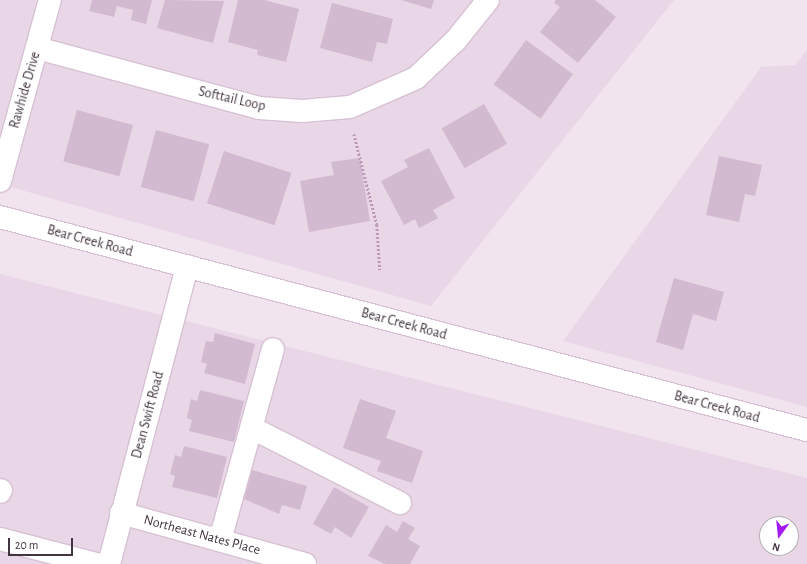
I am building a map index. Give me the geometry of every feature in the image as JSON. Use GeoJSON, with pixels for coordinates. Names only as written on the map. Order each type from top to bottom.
{"type":"FeatureCollection","features":[{"type":"Feature","properties":{"kind":"street","name":"Rawhide Drive"},"geometry":{"type":"LineString","coordinates":[[0,181],[50,0]]}},
{"type":"Feature","properties":{"kind":"street","name":"Softtail Loop"},"geometry":{"type":"LineString","coordinates":[[37,48],[259,108],[302,111],[350,107],[416,78],[456,40],[488,0]]}},
{"type":"Feature","properties":{"kind":"street","name":"Bear Creek Road"},"geometry":{"type":"LineString","coordinates":[[0,217],[807,430]]}},
{"type":"Feature","properties":{"kind":"street","name":"Dean Swift Road"},"geometry":{"type":"LineString","coordinates":[[109,564],[187,266]]}},
{"type":"Feature","properties":{"kind":"street"},"geometry":{"type":"LineString","coordinates":[[220,540],[273,349]]}},
{"type":"Feature","properties":{"kind":"street"},"geometry":{"type":"LineString","coordinates":[[252,428],[400,503]]}},
{"type":"Feature","properties":{"kind":"street","name":"Northeast Nates Place"},"geometry":{"type":"LineString","coordinates":[[122,513],[305,564]]}},
{"type":"Feature","properties":{"kind":"street"},"geometry":{"type":"LineString","coordinates":[[0,539],[96,564]]}},
{"type":"Feature","properties":{"kind":"path"},"geometry":{"type":"LineString","coordinates":[[354,134],[377,225],[380,270]]}},
{"type":"Feature","properties":{"kind":"shaded area"},"geometry":{"type":"Polygon","coordinates":[[[0,0],[674,0],[431,306],[0,184],[0,0]]]}},
{"type":"Feature","properties":{"kind":"shaded area"},"geometry":{"type":"Polygon","coordinates":[[[807,50],[807,407],[563,341],[761,67],[795,65],[807,50]]]}},
{"type":"Feature","properties":{"kind":"shaded area"},"geometry":{"type":"Polygon","coordinates":[[[0,274],[807,478],[807,564],[0,564],[0,274]]]}},
{"type":"Feature","properties":{"kind":"building"},"geometry":{"type":"Polygon","coordinates":[[[92,0],[152,0],[146,24],[131,20],[133,10],[117,6],[114,17],[89,11],[92,0]]]}},
{"type":"Feature","properties":{"kind":"building"},"geometry":{"type":"Polygon","coordinates":[[[165,0],[224,1],[213,43],[157,28],[165,0]]]}},
{"type":"Feature","properties":{"kind":"building"},"geometry":{"type":"Polygon","coordinates":[[[238,0],[264,0],[299,9],[286,62],[257,55],[258,50],[228,42],[238,0]]]}},
{"type":"Feature","properties":{"kind":"building"},"geometry":{"type":"Polygon","coordinates":[[[401,0],[434,0],[431,9],[401,0]]]}},
{"type":"Feature","properties":{"kind":"building"},"geometry":{"type":"Polygon","coordinates":[[[556,0],[595,0],[616,17],[578,63],[540,32],[560,7],[554,3],[556,0]]]}},
{"type":"Feature","properties":{"kind":"building"},"geometry":{"type":"Polygon","coordinates":[[[332,3],[393,19],[387,44],[377,42],[372,62],[320,48],[332,3]]]}},
{"type":"Feature","properties":{"kind":"building"},"geometry":{"type":"Polygon","coordinates":[[[526,40],[573,74],[541,119],[494,84],[526,40]]]}},
{"type":"Feature","properties":{"kind":"building"},"geometry":{"type":"Polygon","coordinates":[[[484,104],[507,144],[465,168],[442,128],[484,104]]]}},
{"type":"Feature","properties":{"kind":"building"},"geometry":{"type":"Polygon","coordinates":[[[77,110],[133,125],[119,176],[63,161],[77,110]]]}},
{"type":"Feature","properties":{"kind":"building"},"geometry":{"type":"Polygon","coordinates":[[[156,130],[209,144],[194,201],[141,187],[156,130]]]}},
{"type":"Feature","properties":{"kind":"building"},"geometry":{"type":"Polygon","coordinates":[[[429,148],[455,198],[433,210],[438,218],[419,228],[415,219],[404,225],[381,181],[408,167],[404,160],[429,148]]]}},
{"type":"Feature","properties":{"kind":"building"},"geometry":{"type":"Polygon","coordinates":[[[224,151],[292,173],[275,225],[207,203],[224,151]]]}},
{"type":"Feature","properties":{"kind":"building"},"geometry":{"type":"Polygon","coordinates":[[[719,156],[762,165],[755,196],[745,194],[739,222],[706,215],[719,156]]]}},
{"type":"Feature","properties":{"kind":"building"},"geometry":{"type":"Polygon","coordinates":[[[360,158],[370,221],[309,232],[300,181],[334,175],[331,162],[360,158]]]}},
{"type":"Feature","properties":{"kind":"building"},"geometry":{"type":"Polygon","coordinates":[[[674,278],[724,292],[716,321],[693,314],[683,350],[656,342],[674,278]]]}},
{"type":"Feature","properties":{"kind":"building"},"geometry":{"type":"Polygon","coordinates":[[[215,333],[255,344],[245,384],[204,373],[207,364],[201,362],[206,341],[213,342],[215,333]]]}},
{"type":"Feature","properties":{"kind":"building"},"geometry":{"type":"Polygon","coordinates":[[[200,390],[244,401],[234,442],[189,431],[192,420],[187,418],[191,399],[197,401],[200,390]]]}},
{"type":"Feature","properties":{"kind":"building"},"geometry":{"type":"Polygon","coordinates":[[[360,399],[396,411],[386,438],[423,451],[412,483],[377,471],[381,461],[343,448],[360,399]]]}},
{"type":"Feature","properties":{"kind":"building"},"geometry":{"type":"Polygon","coordinates":[[[184,446],[227,457],[217,498],[172,487],[175,476],[170,474],[175,455],[181,457],[184,446]]]}},
{"type":"Feature","properties":{"kind":"building"},"geometry":{"type":"Polygon","coordinates":[[[252,470],[307,486],[300,510],[282,505],[279,514],[244,499],[252,470]]]}},
{"type":"Feature","properties":{"kind":"building"},"geometry":{"type":"Polygon","coordinates":[[[334,487],[369,507],[351,538],[335,527],[331,534],[313,524],[334,487]]]}},
{"type":"Feature","properties":{"kind":"building"},"geometry":{"type":"Polygon","coordinates":[[[403,521],[415,528],[408,539],[420,546],[410,564],[385,564],[368,556],[386,525],[397,532],[403,521]]]}}]}
